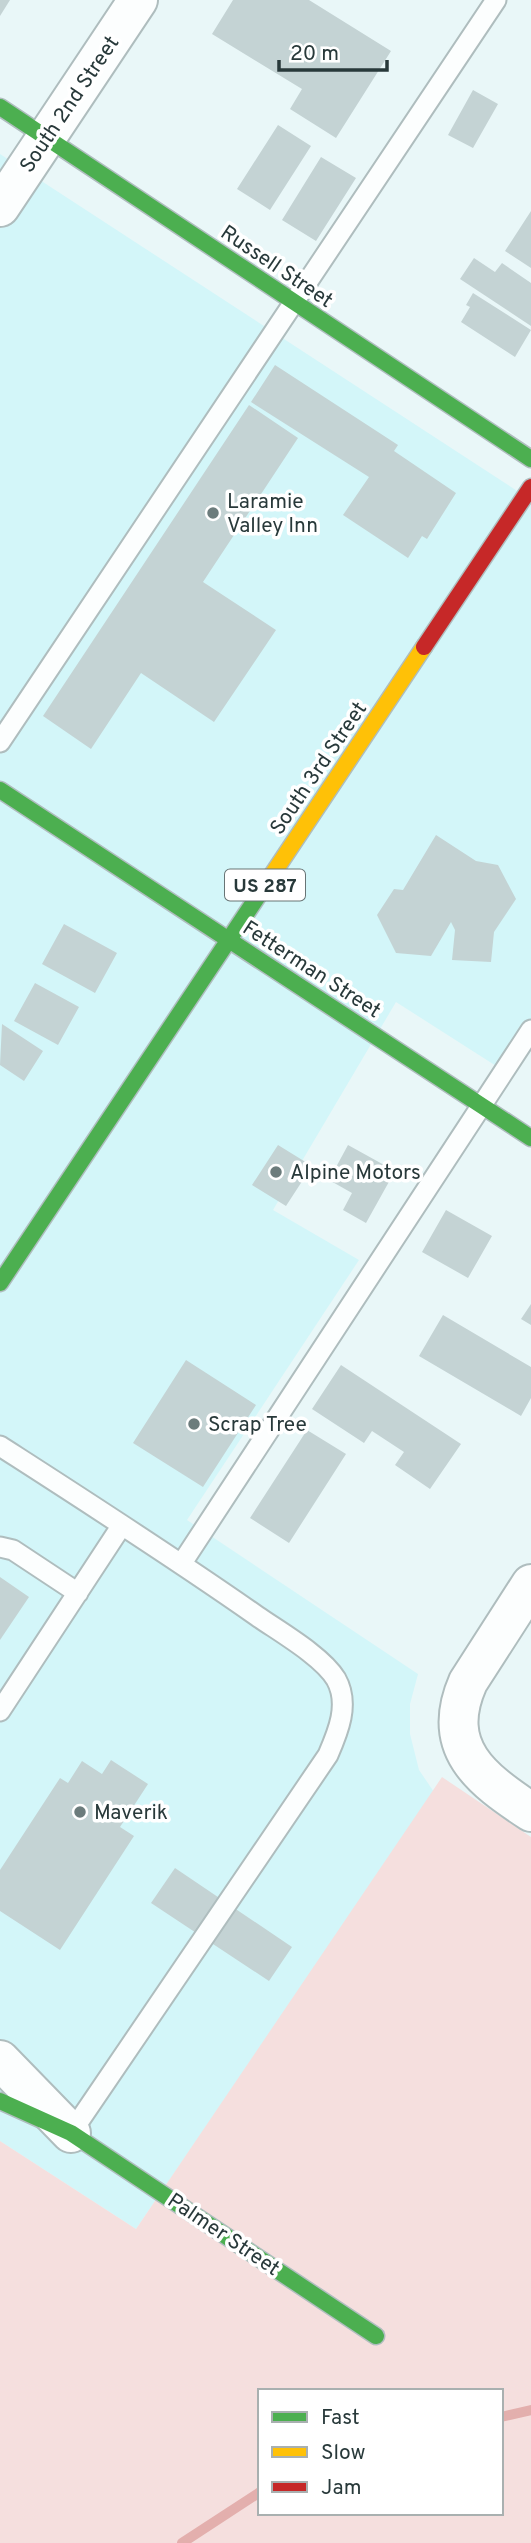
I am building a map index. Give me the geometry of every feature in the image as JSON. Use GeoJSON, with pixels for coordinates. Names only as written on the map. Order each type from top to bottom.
{"type":"FeatureCollection","features":[{"type":"Feature","properties":{"kind":"street","name":"South 2nd Street"},"geometry":{"type":"LineString","coordinates":[[0,207],[138,0]]}},
{"type":"Feature","properties":{"kind":"street","name":"Russell Street"},"geometry":{"type":"LineString","coordinates":[[0,107],[531,459]]}},
{"type":"Feature","properties":{"kind":"street","name":"South 3rd Street"},"geometry":{"type":"LineString","coordinates":[[0,1283],[531,486]]}},
{"type":"Feature","properties":{"kind":"street","name":"Fetterman Street"},"geometry":{"type":"LineString","coordinates":[[0,790],[531,1138]]}},
{"type":"Feature","properties":{"kind":"street"},"geometry":{"type":"LineString","coordinates":[[531,1584],[468,1682],[459,1710],[459,1738],[471,1763],[486,1780],[531,1812]]}},
{"type":"Feature","properties":{"kind":"street","name":"Palmer Street"},"geometry":{"type":"LineString","coordinates":[[0,2060],[71,2133]]}},
{"type":"Feature","properties":{"kind":"street","name":"Palmer Street"},"geometry":{"type":"LineString","coordinates":[[0,2101],[71,2133],[376,2336]]}},
{"type":"Feature","properties":{"kind":"lane"},"geometry":{"type":"LineString","coordinates":[[0,742],[496,0]]}},
{"type":"Feature","properties":{"kind":"lane"},"geometry":{"type":"LineString","coordinates":[[182,1563],[531,1030]]}},
{"type":"Feature","properties":{"kind":"lane"},"geometry":{"type":"LineString","coordinates":[[0,1446],[182,1563],[320,1662],[335,1678],[343,1696],[341,1714],[328,1755],[71,2133]]}},
{"type":"Feature","properties":{"kind":"lane"},"geometry":{"type":"LineString","coordinates":[[0,1711],[122,1525]]}},
{"type":"Feature","properties":{"kind":"lane"},"geometry":{"type":"LineString","coordinates":[[0,1548],[13,1550],[78,1593]]}},
{"type":"Feature","properties":{"kind":"shaded area"},"geometry":{"type":"Polygon","coordinates":[[[0,154],[531,500],[531,1030],[504,1071],[396,1002],[273,1210],[359,1260],[187,1520],[418,1674],[410,1704],[410,1734],[419,1770],[434,1792],[136,2229],[0,2141],[0,154]]]}},
{"type":"Feature","properties":{"kind":"shaded area"},"geometry":{"type":"Polygon","coordinates":[[[442,1777],[531,1837],[531,2543],[0,2543],[0,2141],[136,2229],[442,1777]]]}},
{"type":"Feature","properties":{"kind":"building"},"geometry":{"type":"Polygon","coordinates":[[[0,0],[10,0],[0,16],[0,0]]]}},
{"type":"Feature","properties":{"kind":"building"},"geometry":{"type":"Polygon","coordinates":[[[233,0],[309,0],[391,51],[336,138],[290,109],[302,89],[212,34],[233,0]]]}},
{"type":"Feature","properties":{"kind":"building"},"geometry":{"type":"Polygon","coordinates":[[[473,90],[498,104],[473,148],[448,135],[473,90]]]}},
{"type":"Feature","properties":{"kind":"building"},"geometry":{"type":"Polygon","coordinates":[[[278,125],[311,146],[270,210],[237,189],[278,125]]]}},
{"type":"Feature","properties":{"kind":"building"},"geometry":{"type":"Polygon","coordinates":[[[321,157],[356,178],[316,241],[282,220],[321,157]]]}},
{"type":"Feature","properties":{"kind":"building"},"geometry":{"type":"Polygon","coordinates":[[[531,211],[531,268],[505,251],[531,211]]]}},
{"type":"Feature","properties":{"kind":"building"},"geometry":{"type":"Polygon","coordinates":[[[474,258],[495,272],[502,263],[531,283],[531,326],[460,279],[474,258]]]}},
{"type":"Feature","properties":{"kind":"building"},"geometry":{"type":"Polygon","coordinates":[[[473,293],[531,330],[515,357],[461,322],[470,307],[466,305],[473,293]]]}},
{"type":"Feature","properties":{"kind":"building"},"geometry":{"type":"Polygon","coordinates":[[[275,365],[398,445],[394,451],[456,493],[427,539],[422,536],[408,558],[343,515],[369,477],[251,402],[275,365]]]}},
{"type":"Feature","properties":{"kind":"building","name":"Laramie Valley Inn"},"geometry":{"type":"Polygon","coordinates":[[[249,405],[298,438],[203,582],[276,630],[214,722],[141,673],[91,749],[43,716],[249,405]]]}},
{"type":"Feature","properties":{"kind":"building"},"geometry":{"type":"Polygon","coordinates":[[[436,835],[476,861],[498,865],[516,899],[494,932],[491,962],[452,960],[455,930],[451,922],[431,956],[396,953],[377,915],[394,889],[403,890],[436,835]]]}},
{"type":"Feature","properties":{"kind":"building"},"geometry":{"type":"Polygon","coordinates":[[[64,924],[117,953],[95,993],[42,964],[64,924]]]}},
{"type":"Feature","properties":{"kind":"building"},"geometry":{"type":"Polygon","coordinates":[[[35,983],[79,1007],[58,1045],[14,1021],[35,983]]]}},
{"type":"Feature","properties":{"kind":"building"},"geometry":{"type":"Polygon","coordinates":[[[2,1024],[43,1051],[24,1081],[0,1065],[2,1024]]]}},
{"type":"Feature","properties":{"kind":"building"},"geometry":{"type":"Polygon","coordinates":[[[278,1145],[312,1166],[286,1206],[252,1185],[278,1145]]]}},
{"type":"Feature","properties":{"kind":"building"},"geometry":{"type":"Polygon","coordinates":[[[348,1145],[395,1171],[366,1223],[343,1210],[352,1193],[329,1180],[348,1145]]]}},
{"type":"Feature","properties":{"kind":"building"},"geometry":{"type":"Polygon","coordinates":[[[446,1210],[492,1236],[468,1278],[422,1252],[446,1210]]]}},
{"type":"Feature","properties":{"kind":"building"},"geometry":{"type":"Polygon","coordinates":[[[531,1304],[531,1325],[521,1319],[531,1304]]]}},
{"type":"Feature","properties":{"kind":"building"},"geometry":{"type":"Polygon","coordinates":[[[443,1315],[531,1367],[531,1398],[521,1416],[419,1356],[443,1315]]]}},
{"type":"Feature","properties":{"kind":"building","name":"Scrap Tree"},"geometry":{"type":"Polygon","coordinates":[[[186,1360],[256,1405],[203,1487],[133,1443],[186,1360]]]}},
{"type":"Feature","properties":{"kind":"building"},"geometry":{"type":"Polygon","coordinates":[[[341,1365],[461,1444],[430,1489],[395,1465],[404,1452],[372,1431],[364,1443],[312,1409],[341,1365]]]}},
{"type":"Feature","properties":{"kind":"building"},"geometry":{"type":"Polygon","coordinates":[[[307,1430],[346,1454],[289,1543],[250,1518],[307,1430]]]}},
{"type":"Feature","properties":{"kind":"building"},"geometry":{"type":"Polygon","coordinates":[[[0,1577],[29,1597],[0,1640],[0,1577]]]}},
{"type":"Feature","properties":{"kind":"building"},"geometry":{"type":"Polygon","coordinates":[[[111,1760],[148,1784],[120,1827],[134,1836],[60,1950],[0,1911],[0,1870],[60,1778],[68,1783],[82,1761],[102,1774],[111,1760]]]}},
{"type":"Feature","properties":{"kind":"building"},"geometry":{"type":"Polygon","coordinates":[[[175,1868],[292,1947],[269,1981],[151,1903],[175,1868]]]}},
{"type":"Feature","properties":{"kind":"waterway"},"geometry":{"type":"LineString","coordinates":[[503,2417],[531,2410]]}},
{"type":"Feature","properties":{"kind":"waterway"},"geometry":{"type":"LineString","coordinates":[[182,2543],[258,2493]]}},
{"type":"Feature","properties":{"kind":"traffic: fast"},"geometry":{"type":"LineString","coordinates":[[0,107],[531,459]]}},
{"type":"Feature","properties":{"kind":"traffic: fast"},"geometry":{"type":"LineString","coordinates":[[0,790],[531,1138]]}},
{"type":"Feature","properties":{"kind":"traffic: fast"},"geometry":{"type":"LineString","coordinates":[[0,1283],[272,875]]}},
{"type":"Feature","properties":{"kind":"traffic: fast"},"geometry":{"type":"LineString","coordinates":[[0,2101],[71,2133],[376,2336]]}},
{"type":"Feature","properties":{"kind":"traffic: slow"},"geometry":{"type":"LineString","coordinates":[[272,875],[424,647]]}},
{"type":"Feature","properties":{"kind":"traffic: jam"},"geometry":{"type":"LineString","coordinates":[[424,647],[531,487]]}},
{"type":"Feature","properties":{"kind":"place","name":"Laramie Valley Inn"},"geometry":{"type":"Point","coordinates":[213,513]}},
{"type":"Feature","properties":{"kind":"place","name":"Alpine Motors"},"geometry":{"type":"Point","coordinates":[276,1172]}},
{"type":"Feature","properties":{"kind":"place","name":"Scrap Tree"},"geometry":{"type":"Point","coordinates":[194,1424]}},
{"type":"Feature","properties":{"kind":"place","name":"Maverik"},"geometry":{"type":"Point","coordinates":[80,1812]}}]}
